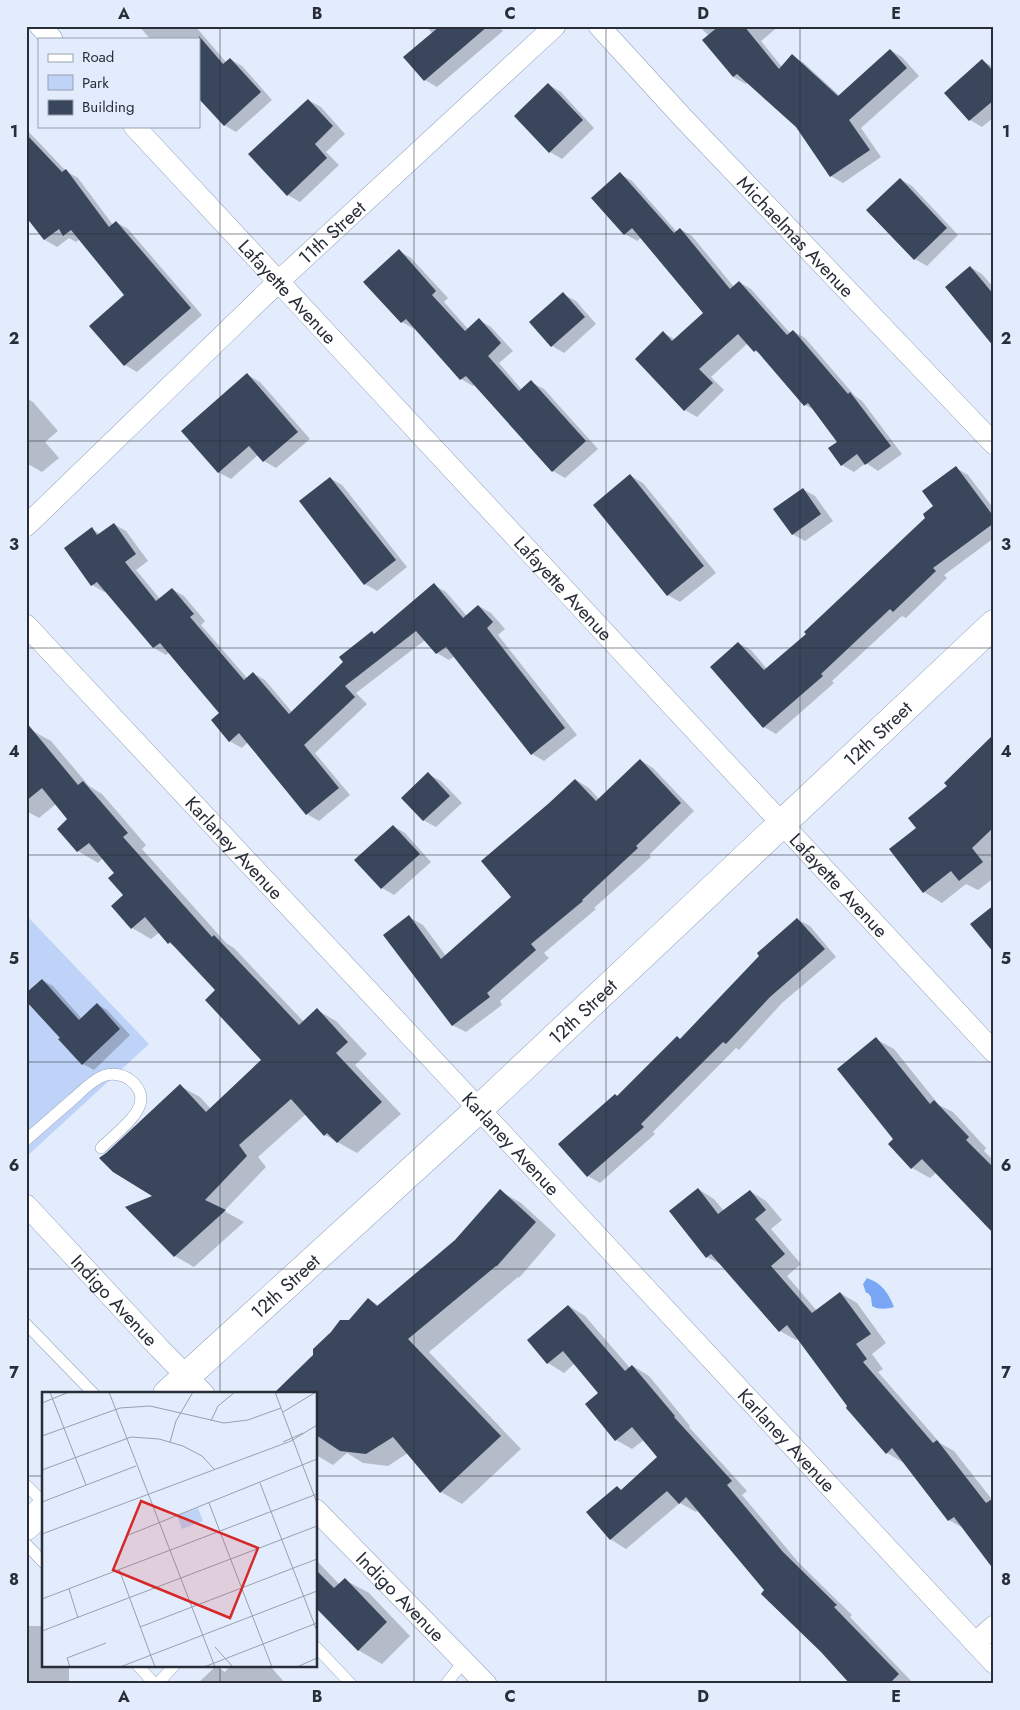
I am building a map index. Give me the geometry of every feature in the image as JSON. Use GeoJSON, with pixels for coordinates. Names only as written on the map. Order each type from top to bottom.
{"type":"FeatureCollection","features":[{"type":"Feature","properties":{"kind":"main road","name":"12th Street"},"geometry":{"type":"LineString","coordinates":[[186,1388],[678,920],[994,624]]}},
{"type":"Feature","properties":{"kind":"main road"},"geometry":{"type":"LineString","coordinates":[[26,1526],[42,1511]]}},
{"type":"Feature","properties":{"kind":"street"},"geometry":{"type":"LineString","coordinates":[[40,26],[51,38]]}},
{"type":"Feature","properties":{"kind":"street","name":"11th Street"},"geometry":{"type":"LineString","coordinates":[[26,526],[279,281],[555,26]]}},
{"type":"Feature","properties":{"kind":"street","name":"Michaelmas Avenue"},"geometry":{"type":"LineString","coordinates":[[599,26],[684,119],[994,444]]}},
{"type":"Feature","properties":{"kind":"street","name":"Lafayette Avenue"},"geometry":{"type":"LineString","coordinates":[[136,128],[994,1052]]}},
{"type":"Feature","properties":{"kind":"street","name":"Karlaney Avenue"},"geometry":{"type":"LineString","coordinates":[[26,625],[994,1663]]}},
{"type":"Feature","properties":{"kind":"street","name":"Indigo Avenue"},"geometry":{"type":"LineString","coordinates":[[26,1205],[186,1388]]}},
{"type":"Feature","properties":{"kind":"street","name":"Indigo Avenue"},"geometry":{"type":"LineString","coordinates":[[318,1512],[486,1684]]}},
{"type":"Feature","properties":{"kind":"street"},"geometry":{"type":"LineString","coordinates":[[975,1643],[994,1626]]}},
{"type":"Feature","properties":{"kind":"lane"},"geometry":{"type":"LineString","coordinates":[[26,1140],[94,1081],[109,1074],[120,1075],[128,1079],[135,1086],[140,1096],[140,1106],[128,1124],[101,1148]]}},
{"type":"Feature","properties":{"kind":"lane"},"geometry":{"type":"LineString","coordinates":[[26,1324],[92,1392]]}},
{"type":"Feature","properties":{"kind":"lane"},"geometry":{"type":"LineString","coordinates":[[26,1485],[42,1501]]}},
{"type":"Feature","properties":{"kind":"lane"},"geometry":{"type":"LineString","coordinates":[[26,1544],[42,1561]]}},
{"type":"Feature","properties":{"kind":"lane"},"geometry":{"type":"LineString","coordinates":[[318,1649],[351,1684]]}},
{"type":"Feature","properties":{"kind":"lane"},"geometry":{"type":"LineString","coordinates":[[446,1684],[464,1662]]}},
{"type":"Feature","properties":{"kind":"lane"},"geometry":{"type":"LineString","coordinates":[[140,1668],[156,1684],[172,1668]]}},
{"type":"Feature","properties":{"kind":"green space"},"geometry":{"type":"Polygon","coordinates":[[[26,915],[149,1044],[26,1157],[26,915]]]}},
{"type":"Feature","properties":{"kind":"water"},"geometry":{"type":"Polygon","coordinates":[[[867,1278],[877,1283],[884,1290],[894,1307],[883,1309],[872,1306],[871,1297],[866,1293],[863,1284],[867,1278]]]}},
{"type":"Feature","properties":{"kind":"building"},"geometry":{"type":"Polygon","coordinates":[[[440,26],[488,26],[424,81],[403,57],[440,26]]]}},
{"type":"Feature","properties":{"kind":"building"},"geometry":{"type":"Polygon","coordinates":[[[719,26],[744,26],[779,69],[792,54],[838,96],[890,49],[907,68],[849,120],[870,150],[830,177],[796,127],[737,74],[733,77],[702,40],[719,26]]]}},
{"type":"Feature","properties":{"kind":"building"},"geometry":{"type":"Polygon","coordinates":[[[199,36],[223,64],[230,58],[261,92],[224,126],[200,100],[199,36]]]}},
{"type":"Feature","properties":{"kind":"building"},"geometry":{"type":"Polygon","coordinates":[[[982,59],[994,72],[994,100],[969,121],[944,93],[982,59]]]}},
{"type":"Feature","properties":{"kind":"building"},"geometry":{"type":"Polygon","coordinates":[[[548,83],[583,120],[549,153],[514,116],[548,83]]]}},
{"type":"Feature","properties":{"kind":"building"},"geometry":{"type":"Polygon","coordinates":[[[308,99],[333,126],[315,144],[327,158],[287,196],[248,154],[308,99]]]}},
{"type":"Feature","properties":{"kind":"building"},"geometry":{"type":"Polygon","coordinates":[[[26,134],[62,172],[66,169],[109,227],[116,221],[191,308],[124,366],[89,326],[124,295],[71,230],[63,236],[59,229],[44,240],[26,217],[26,134]]]}},
{"type":"Feature","properties":{"kind":"building"},"geometry":{"type":"Polygon","coordinates":[[[620,172],[674,233],[680,228],[730,289],[739,281],[787,335],[793,330],[848,394],[850,392],[891,446],[865,465],[857,454],[841,466],[828,448],[837,442],[808,403],[804,406],[756,350],[754,352],[738,334],[699,369],[713,383],[684,411],[635,359],[663,331],[672,341],[703,313],[632,228],[624,235],[591,198],[620,172]]]}},
{"type":"Feature","properties":{"kind":"building"},"geometry":{"type":"Polygon","coordinates":[[[900,178],[947,228],[914,260],[866,210],[900,178]]]}},
{"type":"Feature","properties":{"kind":"building"},"geometry":{"type":"Polygon","coordinates":[[[399,249],[436,291],[432,295],[465,331],[479,318],[501,343],[488,356],[519,391],[531,380],[586,441],[552,472],[466,376],[460,380],[406,319],[401,323],[363,282],[399,249]]]}},
{"type":"Feature","properties":{"kind":"building"},"geometry":{"type":"Polygon","coordinates":[[[970,266],[994,295],[994,347],[945,287],[970,266]]]}},
{"type":"Feature","properties":{"kind":"building"},"geometry":{"type":"Polygon","coordinates":[[[563,292],[585,317],[551,347],[529,322],[563,292]]]}},
{"type":"Feature","properties":{"kind":"building"},"geometry":{"type":"Polygon","coordinates":[[[247,373],[298,432],[263,462],[249,446],[218,473],[181,431],[247,373]]]}},
{"type":"Feature","properties":{"kind":"building"},"geometry":{"type":"Polygon","coordinates":[[[956,466],[994,517],[994,523],[933,568],[936,571],[893,612],[890,609],[821,674],[823,676],[763,728],[710,667],[738,642],[764,670],[806,634],[804,632],[925,518],[923,514],[933,506],[922,491],[956,466]]]}},
{"type":"Feature","properties":{"kind":"building"},"geometry":{"type":"Polygon","coordinates":[[[630,474],[704,566],[667,596],[593,505],[630,474]]]}},
{"type":"Feature","properties":{"kind":"building"},"geometry":{"type":"Polygon","coordinates":[[[330,477],[396,560],[364,585],[299,501],[330,477]]]}},
{"type":"Feature","properties":{"kind":"building"},"geometry":{"type":"Polygon","coordinates":[[[803,488],[821,514],[792,535],[773,509],[803,488]]]}},
{"type":"Feature","properties":{"kind":"building"},"geometry":{"type":"Polygon","coordinates":[[[114,523],[136,554],[125,562],[156,601],[172,588],[194,614],[190,617],[244,680],[253,672],[289,714],[343,662],[339,657],[372,631],[374,634],[434,583],[463,618],[478,605],[493,622],[487,628],[565,728],[531,755],[446,647],[436,654],[416,631],[345,686],[355,697],[304,745],[339,788],[306,815],[239,733],[229,742],[211,720],[219,713],[160,643],[153,648],[97,582],[91,586],[64,548],[92,527],[97,535],[114,523]]]}},
{"type":"Feature","properties":{"kind":"building"},"geometry":{"type":"Polygon","coordinates":[[[26,722],[78,785],[83,781],[128,833],[123,837],[212,937],[214,935],[299,1025],[317,1008],[348,1042],[336,1053],[382,1102],[337,1143],[327,1133],[324,1136],[291,1099],[239,1145],[247,1156],[205,1200],[226,1210],[174,1257],[125,1207],[152,1196],[113,1172],[99,1158],[180,1084],[206,1112],[261,1060],[205,1000],[215,990],[170,942],[168,944],[145,917],[131,929],[111,906],[123,895],[108,878],[114,873],[89,843],[77,852],[57,829],[67,819],[42,788],[26,801],[26,722]]]}},
{"type":"Feature","properties":{"kind":"building"},"geometry":{"type":"Polygon","coordinates":[[[994,734],[994,827],[972,848],[983,862],[959,881],[951,871],[923,893],[889,849],[916,828],[908,818],[947,786],[944,783],[994,734]]]}},
{"type":"Feature","properties":{"kind":"building"},"geometry":{"type":"Polygon","coordinates":[[[640,759],[681,803],[583,901],[531,944],[536,950],[487,993],[490,997],[452,1026],[383,935],[409,915],[441,959],[511,897],[481,861],[575,779],[596,801],[640,759]]]}},
{"type":"Feature","properties":{"kind":"building"},"geometry":{"type":"Polygon","coordinates":[[[428,772],[450,796],[423,821],[401,798],[428,772]]]}},
{"type":"Feature","properties":{"kind":"building"},"geometry":{"type":"Polygon","coordinates":[[[393,825],[420,854],[381,889],[354,860],[393,825]]]}},
{"type":"Feature","properties":{"kind":"building"},"geometry":{"type":"Polygon","coordinates":[[[994,905],[994,953],[970,924],[994,905]]]}},
{"type":"Feature","properties":{"kind":"building"},"geometry":{"type":"Polygon","coordinates":[[[797,918],[825,949],[770,997],[726,1044],[723,1042],[641,1124],[644,1127],[587,1177],[558,1144],[615,1094],[617,1096],[677,1036],[680,1039],[759,956],[757,953],[797,918]]]}},
{"type":"Feature","properties":{"kind":"building"},"geometry":{"type":"Polygon","coordinates":[[[42,979],[79,1020],[97,1003],[120,1029],[82,1065],[26,1001],[26,993],[42,979]]]}},
{"type":"Feature","properties":{"kind":"building"},"geometry":{"type":"Polygon","coordinates":[[[876,1037],[930,1104],[934,1100],[969,1137],[966,1140],[994,1168],[994,1234],[922,1159],[911,1169],[888,1144],[893,1139],[837,1069],[876,1037]]]}},
{"type":"Feature","properties":{"kind":"building"},"geometry":{"type":"Polygon","coordinates":[[[698,1188],[718,1214],[750,1190],[766,1210],[755,1219],[785,1254],[771,1266],[812,1313],[840,1292],[871,1334],[856,1344],[867,1359],[863,1362],[933,1443],[937,1440],[986,1503],[994,1498],[994,1570],[954,1517],[948,1521],[892,1448],[886,1454],[846,1408],[847,1406],[787,1325],[779,1332],[711,1254],[706,1258],[669,1211],[698,1188]]]}},
{"type":"Feature","properties":{"kind":"building"},"geometry":{"type":"Polygon","coordinates":[[[500,1189],[536,1222],[497,1266],[408,1339],[501,1436],[440,1493],[393,1437],[366,1454],[340,1451],[318,1436],[318,1392],[275,1392],[313,1355],[313,1349],[331,1332],[340,1320],[349,1320],[368,1298],[377,1306],[455,1240],[500,1189]]]}},
{"type":"Feature","properties":{"kind":"building"},"geometry":{"type":"Polygon","coordinates":[[[568,1305],[625,1371],[632,1365],[674,1417],[732,1481],[727,1485],[783,1552],[837,1605],[834,1607],[899,1674],[889,1684],[850,1684],[821,1652],[761,1594],[764,1590],[686,1497],[679,1504],[667,1491],[610,1540],[586,1512],[617,1486],[621,1490],[657,1457],[632,1427],[615,1441],[585,1404],[598,1393],[563,1351],[547,1364],[527,1340],[568,1305]]]}},
{"type":"Feature","properties":{"kind":"building"},"geometry":{"type":"Polygon","coordinates":[[[318,1572],[334,1588],[345,1578],[387,1622],[358,1651],[318,1610],[318,1572]]]}}]}
